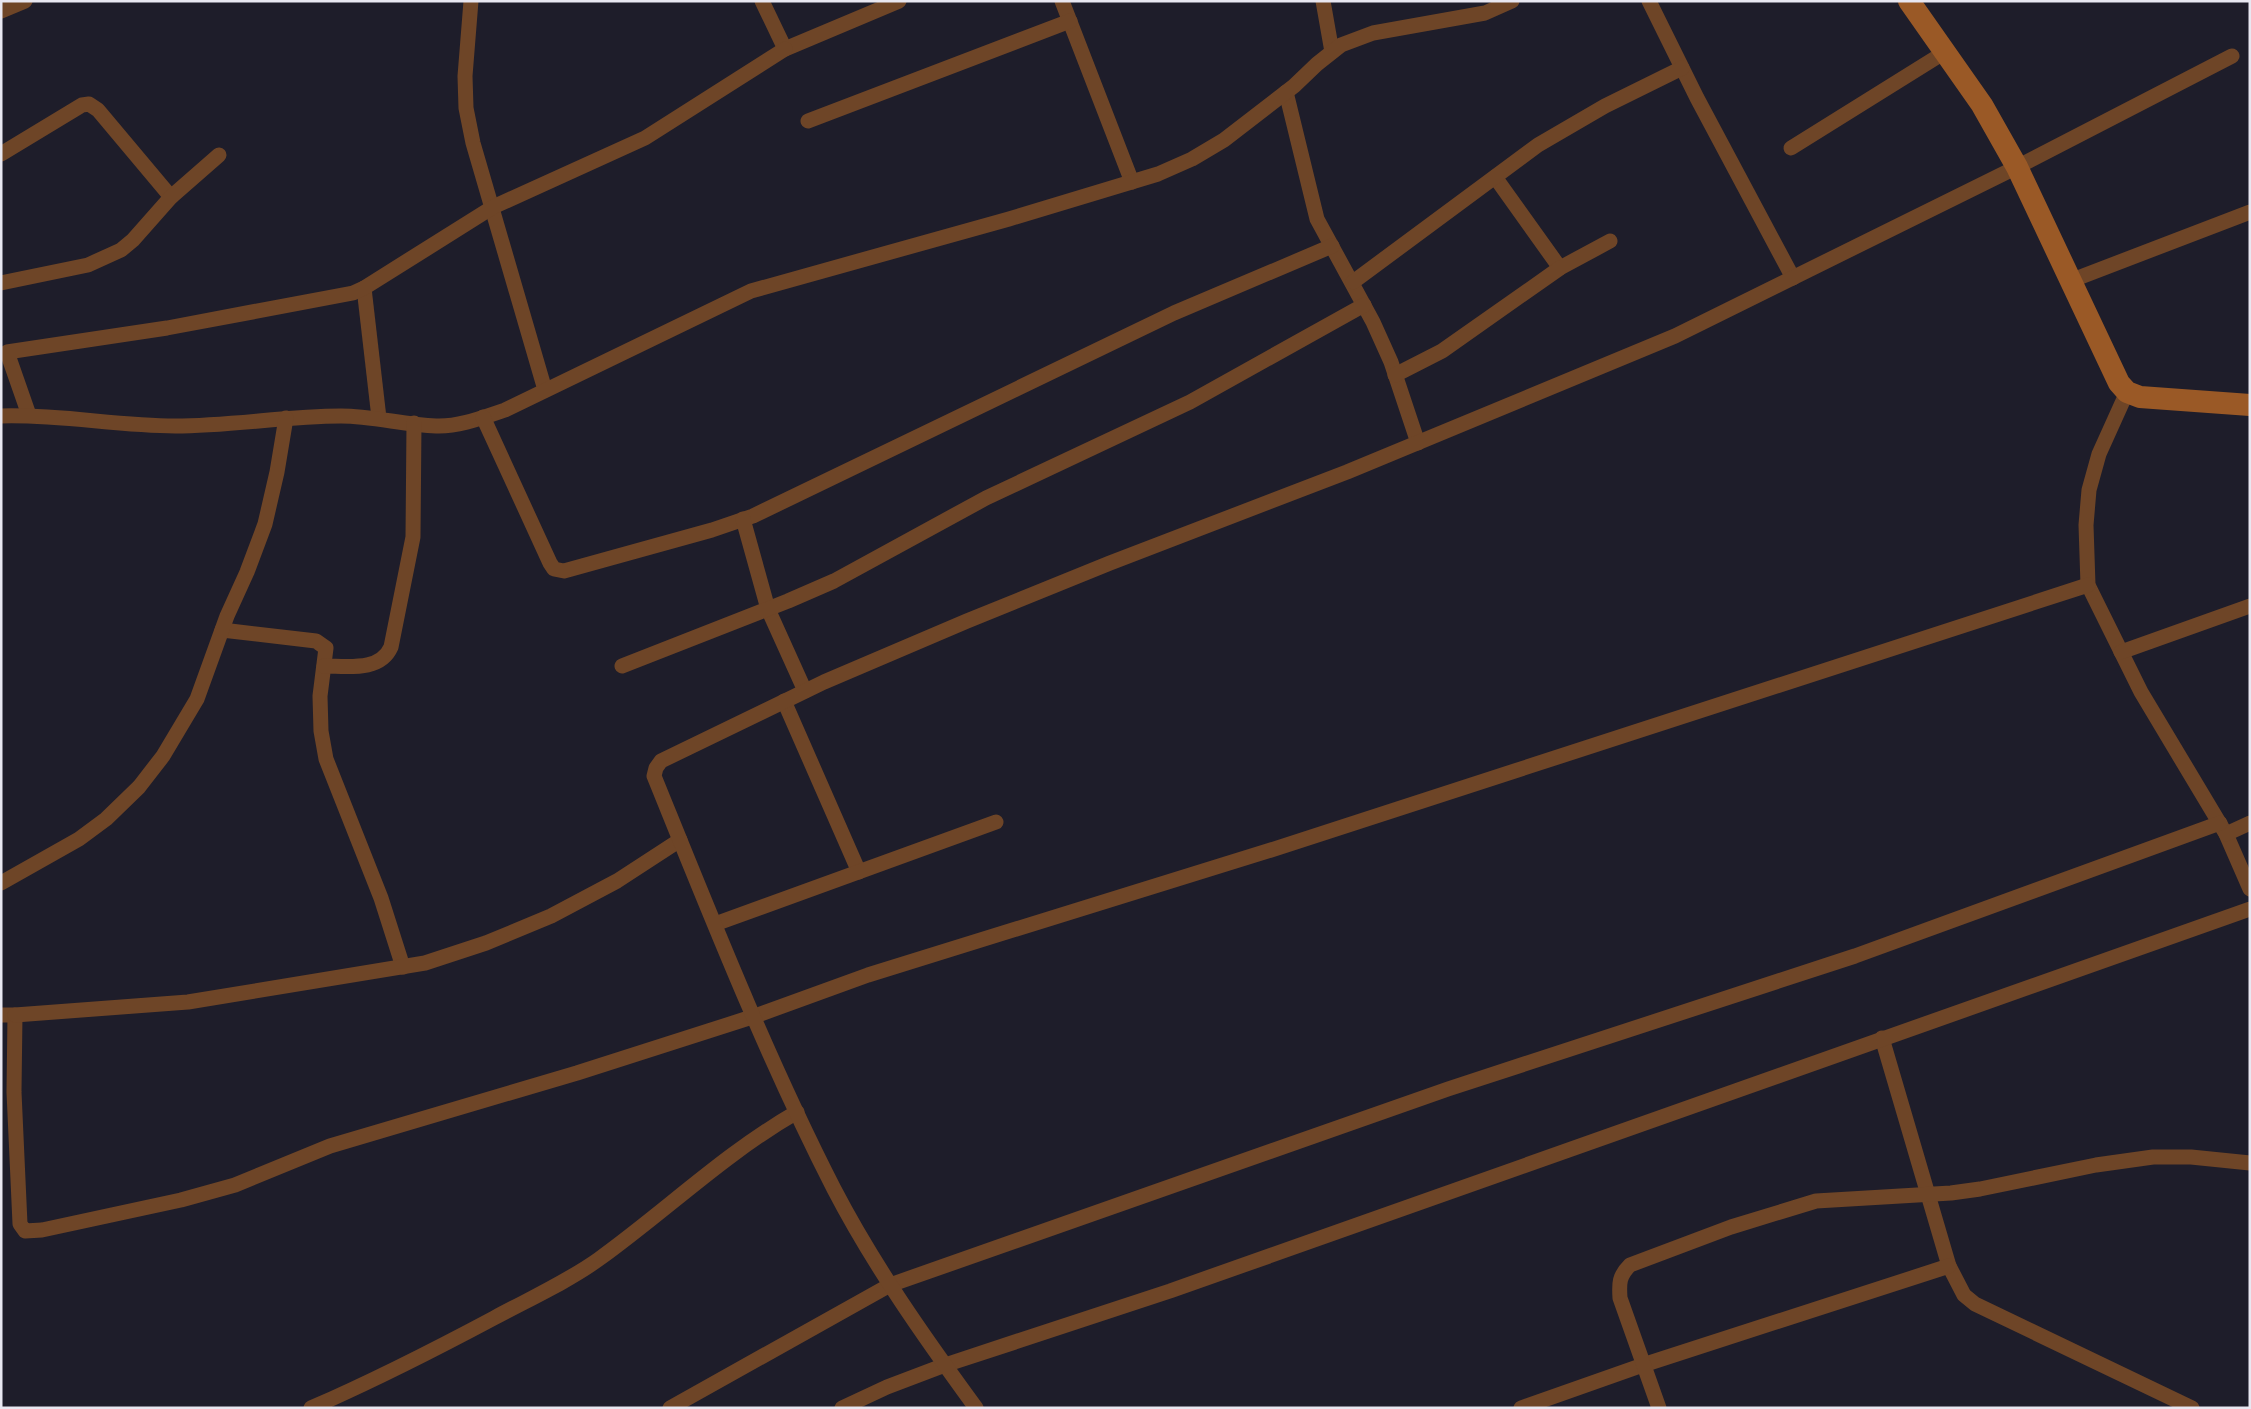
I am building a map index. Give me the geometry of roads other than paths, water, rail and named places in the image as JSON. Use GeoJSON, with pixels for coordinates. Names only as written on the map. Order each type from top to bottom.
{"type":"FeatureCollection","features":[{"type":"Feature","properties":{"kind":"street"},"geometry":{"type":"LineString","coordinates":[[1,11],[25,1]]}},
{"type":"Feature","properties":{"kind":"street"},"geometry":{"type":"LineString","coordinates":[[471,1],[465,76],[466,108],[472,142],[493,207],[545,390]]}},
{"type":"Feature","properties":{"kind":"street"},"geometry":{"type":"LineString","coordinates":[[762,1],[785,49]]}},
{"type":"Feature","properties":{"kind":"street"},"geometry":{"type":"LineString","coordinates":[[29,415],[4,346],[167,328],[353,293],[493,207],[645,138],[785,49],[899,1]]}},
{"type":"Feature","properties":{"kind":"street"},"geometry":{"type":"LineString","coordinates":[[1062,1],[1132,182]]}},
{"type":"Feature","properties":{"kind":"street"},"geometry":{"type":"LineString","coordinates":[[1323,1],[1332,52]]}},
{"type":"Feature","properties":{"kind":"street"},"geometry":{"type":"LineString","coordinates":[[1,416],[29,415],[120,424],[176,426],[342,416],[379,418],[437,426],[483,417],[505,410],[751,291],[1009,219],[1158,174],[1192,160],[1224,140],[1286,92],[1341,45],[1373,33],[1485,12],[1512,1]]}},
{"type":"Feature","properties":{"kind":"street"},"geometry":{"type":"LineString","coordinates":[[1649,1],[1682,68],[1793,278]]}},
{"type":"Feature","properties":{"kind":"street"},"geometry":{"type":"LineString","coordinates":[[1909,1],[1982,104],[2017,167],[2119,383],[2127,392],[2140,396],[2250,405]]}},
{"type":"Feature","properties":{"kind":"street"},"geometry":{"type":"LineString","coordinates":[[808,121],[1070,21]]}},
{"type":"Feature","properties":{"kind":"street"},"geometry":{"type":"LineString","coordinates":[[1791,148],[1945,52]]}},
{"type":"Feature","properties":{"kind":"street"},"geometry":{"type":"LineString","coordinates":[[976,1408],[890,1285],[835,1190],[797,1112],[715,924],[654,776],[656,768],[661,761],[805,691],[967,621],[1110,563],[1418,444],[1675,336],[2017,167],[2232,56]]}},
{"type":"Feature","properties":{"kind":"street"},"geometry":{"type":"LineString","coordinates":[[1353,282],[1538,145],[1575,122],[1682,68]]}},
{"type":"Feature","properties":{"kind":"street"},"geometry":{"type":"LineString","coordinates":[[1286,92],[1317,218],[1364,305],[1395,376],[1418,444]]}},
{"type":"Feature","properties":{"kind":"street"},"geometry":{"type":"LineString","coordinates":[[1,154],[82,105],[89,104],[98,110],[171,197]]}},
{"type":"Feature","properties":{"kind":"street"},"geometry":{"type":"LineString","coordinates":[[1,283],[65,272],[88,266],[107,258],[133,240],[171,197],[219,156]]}},
{"type":"Feature","properties":{"kind":"street"},"geometry":{"type":"LineString","coordinates":[[1495,177],[1560,268]]}},
{"type":"Feature","properties":{"kind":"street"},"geometry":{"type":"LineString","coordinates":[[2070,281],[2250,212]]}},
{"type":"Feature","properties":{"kind":"street"},"geometry":{"type":"LineString","coordinates":[[1395,376],[1442,351],[1560,268],[1610,241]]}},
{"type":"Feature","properties":{"kind":"street"},"geometry":{"type":"LineString","coordinates":[[483,417],[550,563],[554,569],[564,571],[743,519],[794,498],[964,412],[1174,313],[1332,246]]}},
{"type":"Feature","properties":{"kind":"street"},"geometry":{"type":"LineString","coordinates":[[364,288],[379,418]]}},
{"type":"Feature","properties":{"kind":"street"},"geometry":{"type":"LineString","coordinates":[[622,666],[834,581],[986,498],[1190,402],[1364,305]]}},
{"type":"Feature","properties":{"kind":"street"},"geometry":{"type":"LineString","coordinates":[[2127,392],[2099,454],[2089,490],[2086,525],[2088,585],[2141,692],[2223,828],[2250,889]]}},
{"type":"Feature","properties":{"kind":"street"},"geometry":{"type":"LineString","coordinates":[[1,883],[79,839],[106,819],[139,787],[163,756],[198,699],[222,630],[265,524],[277,472],[286,418]]}},
{"type":"Feature","properties":{"kind":"street"},"geometry":{"type":"LineString","coordinates":[[324,666],[376,664],[387,655],[391,647],[413,537],[414,423]]}},
{"type":"Feature","properties":{"kind":"street"},"geometry":{"type":"LineString","coordinates":[[743,519],[768,609],[805,691]]}},
{"type":"Feature","properties":{"kind":"street"},"geometry":{"type":"LineString","coordinates":[[680,840],[617,881],[551,916],[486,944],[425,963],[188,1002],[8,1015],[14,1092],[20,1224],[25,1231],[42,1230],[181,1200],[235,1185],[330,1146],[577,1073],[755,1016],[868,975],[1271,850],[2088,585]]}},
{"type":"Feature","properties":{"kind":"street"},"geometry":{"type":"LineString","coordinates":[[2121,652],[2250,606]]}},
{"type":"Feature","properties":{"kind":"street"},"geometry":{"type":"LineString","coordinates":[[222,630],[316,641],[326,648],[320,696],[321,731],[326,759],[380,898],[403,967]]}},
{"type":"Feature","properties":{"kind":"street"},"geometry":{"type":"LineString","coordinates":[[784,701],[858,872]]}},
{"type":"Feature","properties":{"kind":"street"},"geometry":{"type":"LineString","coordinates":[[715,924],[996,822]]}},
{"type":"Feature","properties":{"kind":"street"},"geometry":{"type":"LineString","coordinates":[[670,1408],[890,1285],[1448,1089],[1855,956],[2223,828],[2250,823]]}},
{"type":"Feature","properties":{"kind":"street"},"geometry":{"type":"LineString","coordinates":[[842,1408],[887,1387],[945,1365],[1179,1288],[2250,909]]}},
{"type":"Feature","properties":{"kind":"street"},"geometry":{"type":"LineString","coordinates":[[1882,1038],[1949,1266],[1956,1283],[1964,1295],[1975,1304],[2192,1408]]}},
{"type":"Feature","properties":{"kind":"street"},"geometry":{"type":"LineString","coordinates":[[311,1408],[455,1339],[559,1284],[598,1259],[716,1166],[766,1130],[797,1112]]}},
{"type":"Feature","properties":{"kind":"street"},"geometry":{"type":"LineString","coordinates":[[1659,1408],[1620,1298],[1619,1284],[1622,1273],[1630,1265],[1731,1227],[1816,1201],[1980,1189],[2096,1165],[2153,1157],[2190,1157],[2250,1163]]}},
{"type":"Feature","properties":{"kind":"street"},"geometry":{"type":"LineString","coordinates":[[1520,1408],[1643,1365],[1949,1266]]}}]}
